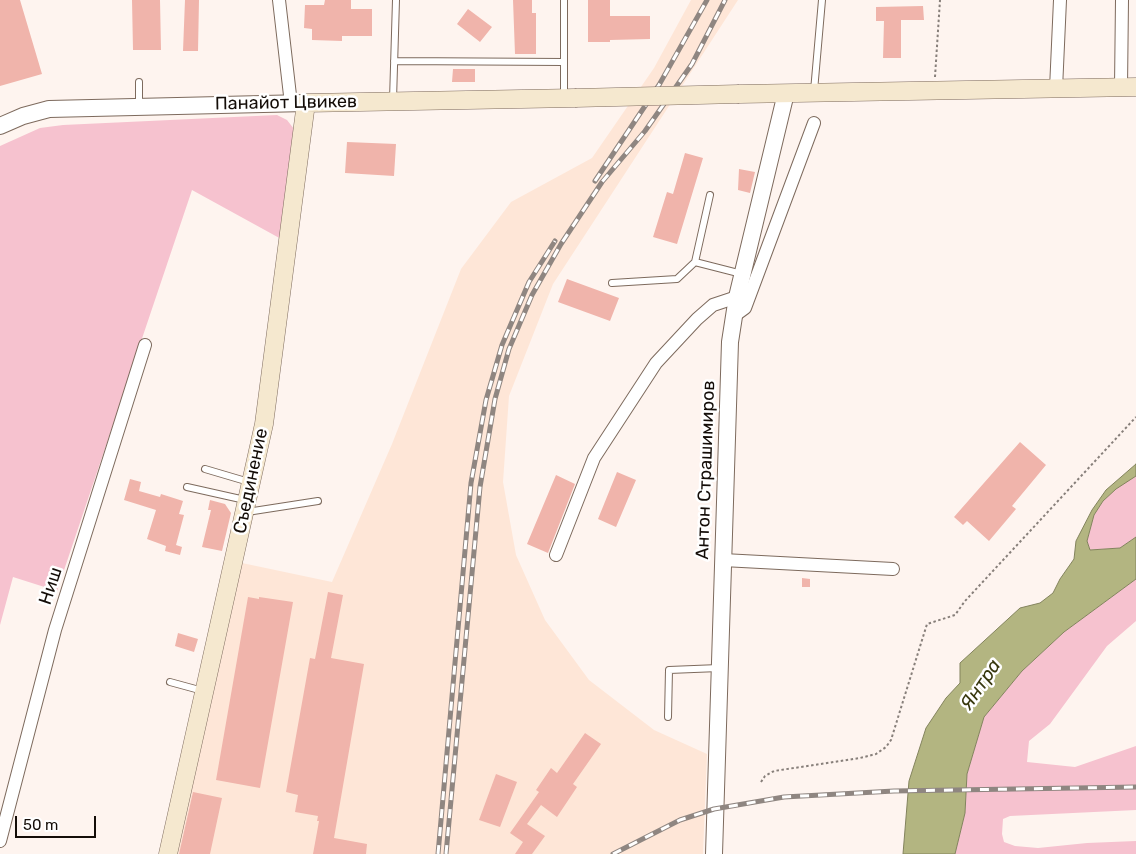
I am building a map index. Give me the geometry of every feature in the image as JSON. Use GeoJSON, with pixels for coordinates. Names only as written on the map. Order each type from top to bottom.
{"type":"FeatureCollection","features":[{"type":"Feature","properties":{"kind":"main road","name":"Панайот Цвикев"},"geometry":{"type":"LineString","coordinates":[[298,104],[1128,87]]}},
{"type":"Feature","properties":{"kind":"main road","name":"Съединение"},"geometry":{"type":"LineString","coordinates":[[168,854],[264,424],[298,104]]}},
{"type":"Feature","properties":{"kind":"street"},"geometry":{"type":"LineString","coordinates":[[279,0],[298,104]]}},
{"type":"Feature","properties":{"kind":"street"},"geometry":{"type":"LineString","coordinates":[[1056,88],[1060,0]]}},
{"type":"Feature","properties":{"kind":"street"},"geometry":{"type":"LineString","coordinates":[[1122,0],[1128,87]]}},
{"type":"Feature","properties":{"kind":"street","name":"Антон Страшимиров"},"geometry":{"type":"LineString","coordinates":[[714,854],[730,342],[737,297],[786,93]]}},
{"type":"Feature","properties":{"kind":"street","name":"Панайот Цвикев"},"geometry":{"type":"LineString","coordinates":[[0,126],[23,116],[50,109],[140,105],[298,104]]}},
{"type":"Feature","properties":{"kind":"street"},"geometry":{"type":"LineString","coordinates":[[734,316],[745,308],[814,123]]}},
{"type":"Feature","properties":{"kind":"street"},"geometry":{"type":"LineString","coordinates":[[556,555],[594,458],[656,364],[697,319],[713,305],[737,297]]}},
{"type":"Feature","properties":{"kind":"street","name":"Ниш"},"geometry":{"type":"LineString","coordinates":[[0,841],[55,630],[145,345]]}},
{"type":"Feature","properties":{"kind":"street"},"geometry":{"type":"LineString","coordinates":[[723,560],[893,569]]}},
{"type":"Feature","properties":{"kind":"lane"},"geometry":{"type":"LineString","coordinates":[[393,102],[396,0]]}},
{"type":"Feature","properties":{"kind":"lane"},"geometry":{"type":"LineString","coordinates":[[564,0],[564,62],[569,98]]}},
{"type":"Feature","properties":{"kind":"lane"},"geometry":{"type":"LineString","coordinates":[[814,92],[818,66],[822,0]]}},
{"type":"Feature","properties":{"kind":"lane"},"geometry":{"type":"LineString","coordinates":[[394,61],[564,62]]}},
{"type":"Feature","properties":{"kind":"lane"},"geometry":{"type":"LineString","coordinates":[[139,82],[140,105]]}},
{"type":"Feature","properties":{"kind":"lane"},"geometry":{"type":"LineString","coordinates":[[612,284],[677,279],[695,262],[710,195]]}},
{"type":"Feature","properties":{"kind":"lane"},"geometry":{"type":"LineString","coordinates":[[695,262],[743,274]]}},
{"type":"Feature","properties":{"kind":"lane"},"geometry":{"type":"LineString","coordinates":[[204,469],[252,483]]}},
{"type":"Feature","properties":{"kind":"lane"},"geometry":{"type":"LineString","coordinates":[[187,487],[247,507],[318,502]]}},
{"type":"Feature","properties":{"kind":"lane"},"geometry":{"type":"LineString","coordinates":[[668,717],[669,670],[719,668]]}},
{"type":"Feature","properties":{"kind":"lane"},"geometry":{"type":"LineString","coordinates":[[170,682],[204,692]]}},
{"type":"Feature","properties":{"kind":"path"},"geometry":{"type":"LineString","coordinates":[[937,65],[940,0]]}},
{"type":"Feature","properties":{"kind":"path"},"geometry":{"type":"LineString","coordinates":[[761,782],[765,776],[774,771],[860,758],[876,754],[886,747],[891,740],[927,624],[955,615],[965,601],[1136,416]]}},
{"type":"Feature","properties":{"kind":"shaded area"},"geometry":{"type":"Polygon","coordinates":[[[691,0],[738,0],[553,284],[509,396],[503,482],[516,555],[545,620],[589,680],[654,730],[707,754],[703,854],[175,854],[242,563],[332,582],[392,444],[461,269],[511,202],[592,158],[654,68],[691,0]]]}},
{"type":"Feature","properties":{"kind":"shaded area"},"geometry":{"type":"Polygon","coordinates":[[[277,115],[287,120],[294,129],[283,240],[192,190],[57,591],[13,577],[0,625],[0,146],[40,128],[63,125],[277,115]]]}},
{"type":"Feature","properties":{"kind":"shaded area"},"geometry":{"type":"Polygon","coordinates":[[[1136,476],[1136,537],[1120,548],[1090,550],[1087,541],[1094,515],[1103,501],[1116,488],[1136,476]]]}},
{"type":"Feature","properties":{"kind":"shaded area"},"geometry":{"type":"Polygon","coordinates":[[[1136,579],[1136,621],[1107,646],[1050,724],[1029,741],[1027,762],[1075,767],[1136,746],[1136,810],[1010,816],[1003,819],[1002,834],[1004,842],[1015,846],[1038,848],[1136,841],[1136,854],[955,854],[965,813],[967,774],[984,717],[1022,671],[1064,632],[1136,579]]]}},
{"type":"Feature","properties":{"kind":"water","name":"Янтра"},"geometry":{"type":"Polygon","coordinates":[[[1136,464],[1136,476],[1116,489],[1103,501],[1094,515],[1087,541],[1090,550],[1120,548],[1136,537],[1136,579],[1064,632],[1022,671],[984,717],[967,774],[965,813],[955,854],[903,854],[909,781],[926,728],[946,698],[960,683],[960,663],[1020,608],[1040,603],[1053,593],[1074,559],[1076,541],[1092,510],[1106,490],[1136,464]]]}},
{"type":"Feature","properties":{"kind":"building"},"geometry":{"type":"Polygon","coordinates":[[[0,0],[20,0],[42,74],[0,86],[0,0]]]}},
{"type":"Feature","properties":{"kind":"building"},"geometry":{"type":"Polygon","coordinates":[[[132,0],[160,0],[161,50],[133,50],[132,0]]]}},
{"type":"Feature","properties":{"kind":"building"},"geometry":{"type":"Polygon","coordinates":[[[185,0],[199,0],[198,51],[183,51],[185,0]]]}},
{"type":"Feature","properties":{"kind":"building"},"geometry":{"type":"Polygon","coordinates":[[[325,0],[351,0],[351,9],[372,9],[372,36],[342,36],[342,41],[312,40],[312,29],[304,28],[305,5],[324,5],[325,0]]]}},
{"type":"Feature","properties":{"kind":"building"},"geometry":{"type":"Polygon","coordinates":[[[513,0],[532,0],[532,13],[536,13],[536,54],[515,54],[513,0]]]}},
{"type":"Feature","properties":{"kind":"building"},"geometry":{"type":"Polygon","coordinates":[[[588,0],[610,0],[610,16],[650,16],[650,39],[588,42],[588,0]]]}},
{"type":"Feature","properties":{"kind":"building"},"geometry":{"type":"Polygon","coordinates":[[[923,6],[924,20],[901,20],[901,58],[883,58],[884,21],[876,21],[876,7],[923,6]]]}},
{"type":"Feature","properties":{"kind":"building"},"geometry":{"type":"Polygon","coordinates":[[[468,9],[492,27],[480,42],[457,24],[468,9]]]}},
{"type":"Feature","properties":{"kind":"building"},"geometry":{"type":"Polygon","coordinates":[[[453,69],[475,69],[475,82],[452,82],[453,69]]]}},
{"type":"Feature","properties":{"kind":"building"},"geometry":{"type":"Polygon","coordinates":[[[347,142],[396,144],[394,176],[345,173],[347,142]]]}},
{"type":"Feature","properties":{"kind":"building"},"geometry":{"type":"Polygon","coordinates":[[[685,153],[703,158],[677,244],[653,237],[667,192],[673,194],[685,153]]]}},
{"type":"Feature","properties":{"kind":"building"},"geometry":{"type":"Polygon","coordinates":[[[739,169],[755,172],[750,193],[738,190],[739,169]]]}},
{"type":"Feature","properties":{"kind":"building"},"geometry":{"type":"Polygon","coordinates":[[[567,279],[619,298],[610,321],[558,302],[567,279]]]}},
{"type":"Feature","properties":{"kind":"building"},"geometry":{"type":"Polygon","coordinates":[[[1020,442],[1046,465],[1012,506],[1016,509],[989,541],[967,521],[963,525],[954,517],[1020,442]]]}},
{"type":"Feature","properties":{"kind":"building"},"geometry":{"type":"Polygon","coordinates":[[[617,472],[636,480],[616,527],[598,519],[617,472]]]}},
{"type":"Feature","properties":{"kind":"building"},"geometry":{"type":"Polygon","coordinates":[[[556,475],[575,484],[548,553],[527,544],[556,475]]]}},
{"type":"Feature","properties":{"kind":"building"},"geometry":{"type":"Polygon","coordinates":[[[130,479],[141,482],[139,491],[160,497],[161,494],[183,501],[179,514],[184,515],[176,545],[182,547],[180,555],[165,551],[166,546],[147,539],[156,510],[124,500],[130,479]]]}},
{"type":"Feature","properties":{"kind":"building"},"geometry":{"type":"Polygon","coordinates":[[[210,500],[225,504],[231,513],[222,551],[202,547],[211,510],[208,510],[210,500]]]}},
{"type":"Feature","properties":{"kind":"building"},"geometry":{"type":"Polygon","coordinates":[[[802,578],[810,579],[810,587],[802,587],[802,578]]]}},
{"type":"Feature","properties":{"kind":"building"},"geometry":{"type":"Polygon","coordinates":[[[328,592],[343,595],[331,658],[364,664],[334,838],[367,844],[366,854],[313,854],[319,821],[317,821],[318,816],[295,812],[298,795],[286,792],[310,658],[315,659],[328,592]]]}},
{"type":"Feature","properties":{"kind":"building"},"geometry":{"type":"Polygon","coordinates":[[[248,597],[293,602],[260,788],[216,780],[248,597]]]}},
{"type":"Feature","properties":{"kind":"building"},"geometry":{"type":"Polygon","coordinates":[[[178,633],[198,639],[194,652],[175,646],[178,633]]]}},
{"type":"Feature","properties":{"kind":"building"},"geometry":{"type":"Polygon","coordinates":[[[585,733],[601,744],[573,784],[577,787],[557,817],[541,805],[527,824],[545,836],[532,854],[515,854],[523,842],[510,833],[539,792],[536,790],[551,768],[557,773],[585,733]]]}},
{"type":"Feature","properties":{"kind":"building"},"geometry":{"type":"Polygon","coordinates":[[[496,774],[517,782],[500,827],[479,820],[496,774]]]}},
{"type":"Feature","properties":{"kind":"building"},"geometry":{"type":"Polygon","coordinates":[[[193,792],[222,798],[210,854],[179,854],[193,792]]]}},
{"type":"Feature","properties":{"kind":"railway"},"geometry":{"type":"LineString","coordinates":[[595,181],[659,85],[707,0]]}},
{"type":"Feature","properties":{"kind":"railway"},"geometry":{"type":"LineString","coordinates":[[446,854],[480,487],[495,399],[509,349],[532,295],[561,244],[602,182],[645,131],[692,64],[725,0]]}},
{"type":"Feature","properties":{"kind":"railway"},"geometry":{"type":"LineString","coordinates":[[438,854],[471,483],[486,400],[502,345],[529,282],[555,241]]}},
{"type":"Feature","properties":{"kind":"railway"},"geometry":{"type":"LineString","coordinates":[[613,854],[680,820],[714,809],[784,797],[894,791],[1136,787]]}}]}
